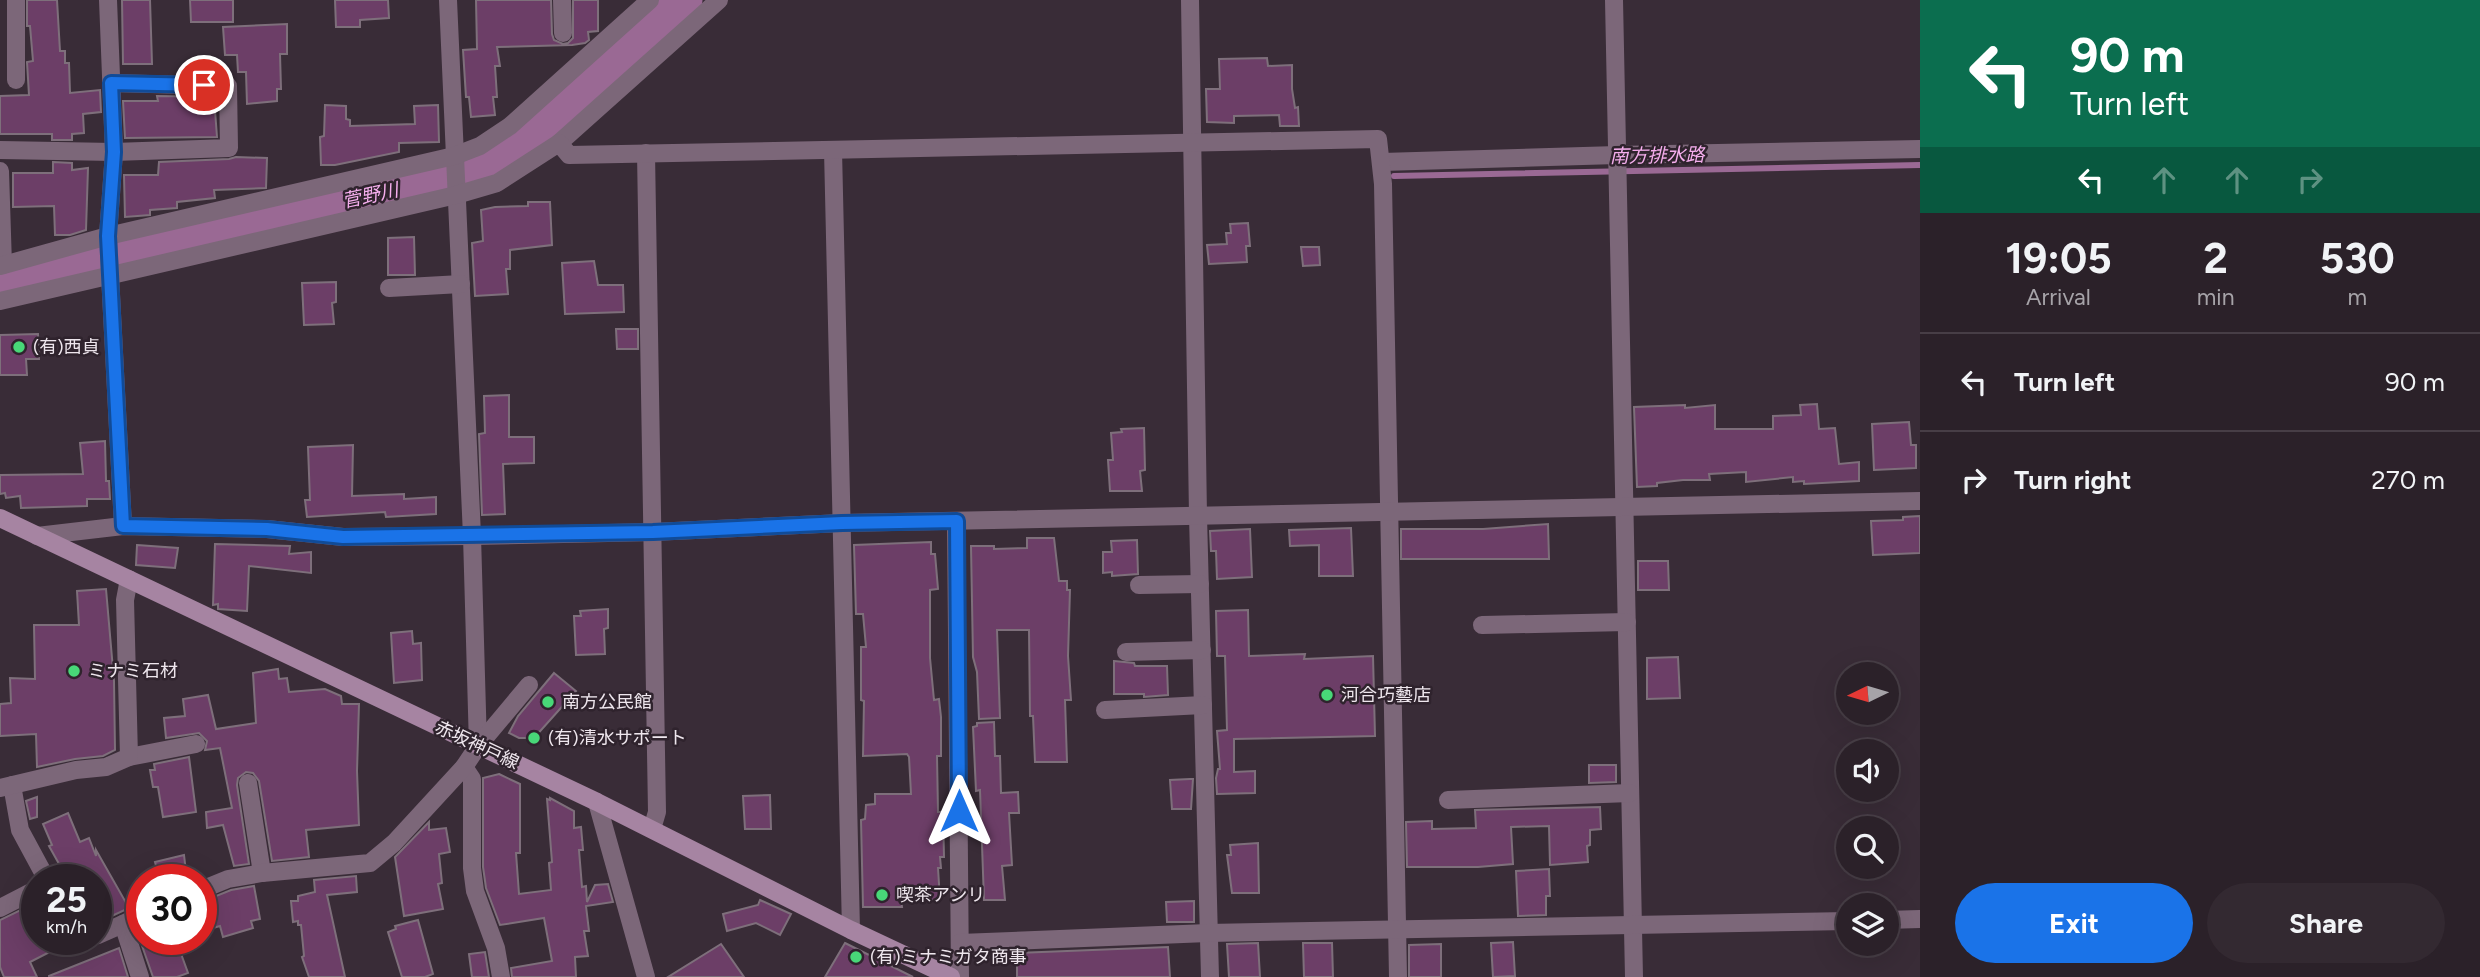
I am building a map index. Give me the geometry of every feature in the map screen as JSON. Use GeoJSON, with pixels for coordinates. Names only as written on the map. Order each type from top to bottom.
{"type":"FeatureCollection","features":[{"type":"Feature","properties":{"kind":"main road","name":"赤坂神戸線"},"geometry":{"type":"LineString","coordinates":[[0,518],[597,802],[851,930],[951,977]]}},
{"type":"Feature","properties":{"kind":"street"},"geometry":{"type":"LineString","coordinates":[[16,0],[16,80]]}},
{"type":"Feature","properties":{"kind":"street"},"geometry":{"type":"LineString","coordinates":[[108,0],[114,152],[110,254],[123,526]]}},
{"type":"Feature","properties":{"kind":"street"},"geometry":{"type":"LineString","coordinates":[[448,0],[472,536],[478,746]]}},
{"type":"Feature","properties":{"kind":"street"},"geometry":{"type":"LineString","coordinates":[[562,0],[563,33]]}},
{"type":"Feature","properties":{"kind":"street"},"geometry":{"type":"LineString","coordinates":[[0,301],[110,254],[454,156],[480,146],[510,126],[650,0]]}},
{"type":"Feature","properties":{"kind":"street"},"geometry":{"type":"LineString","coordinates":[[0,171],[2,265],[110,254],[456,195],[496,183],[559,143],[719,0]]}},
{"type":"Feature","properties":{"kind":"street"},"geometry":{"type":"LineString","coordinates":[[1189,0],[1210,977]]}},
{"type":"Feature","properties":{"kind":"street"},"geometry":{"type":"LineString","coordinates":[[1614,0],[1634,977]]}},
{"type":"Feature","properties":{"kind":"street"},"geometry":{"type":"LineString","coordinates":[[0,150],[114,152],[229,148],[228,86],[111,83]]}},
{"type":"Feature","properties":{"kind":"street"},"geometry":{"type":"LineString","coordinates":[[559,143],[569,155],[1378,139],[1382,162],[1398,977]]}},
{"type":"Feature","properties":{"kind":"street"},"geometry":{"type":"LineString","coordinates":[[1382,162],[1920,149]]}},
{"type":"Feature","properties":{"kind":"street"},"geometry":{"type":"LineString","coordinates":[[833,150],[851,930]]}},
{"type":"Feature","properties":{"kind":"street"},"geometry":{"type":"LineString","coordinates":[[646,153],[657,812],[652,829]]}},
{"type":"Feature","properties":{"kind":"street"},"geometry":{"type":"LineString","coordinates":[[390,288],[460,284]]}},
{"type":"Feature","properties":{"kind":"street"},"geometry":{"type":"LineString","coordinates":[[37,536],[123,526],[267,529],[343,537],[472,536],[653,532],[842,523],[1920,501]]}},
{"type":"Feature","properties":{"kind":"street"},"geometry":{"type":"LineString","coordinates":[[957,521],[960,977]]}},
{"type":"Feature","properties":{"kind":"street"},"geometry":{"type":"LineString","coordinates":[[129,579],[125,600],[129,757]]}},
{"type":"Feature","properties":{"kind":"street"},"geometry":{"type":"LineString","coordinates":[[1139,585],[1200,584]]}},
{"type":"Feature","properties":{"kind":"street"},"geometry":{"type":"LineString","coordinates":[[1482,625],[1627,622]]}},
{"type":"Feature","properties":{"kind":"street"},"geometry":{"type":"LineString","coordinates":[[1126,652],[1202,650]]}},
{"type":"Feature","properties":{"kind":"street"},"geometry":{"type":"LineString","coordinates":[[217,883],[262,873],[370,863],[394,843],[464,767],[529,685]]}},
{"type":"Feature","properties":{"kind":"street"},"geometry":{"type":"LineString","coordinates":[[1105,710],[1203,705]]}},
{"type":"Feature","properties":{"kind":"street"},"geometry":{"type":"LineString","coordinates":[[38,864],[20,830],[6,786],[76,770],[106,767],[129,757],[196,744]]}},
{"type":"Feature","properties":{"kind":"street"},"geometry":{"type":"LineString","coordinates":[[464,767],[472,779],[475,891],[496,948],[501,977]]}},
{"type":"Feature","properties":{"kind":"street"},"geometry":{"type":"LineString","coordinates":[[248,783],[262,873]]}},
{"type":"Feature","properties":{"kind":"street"},"geometry":{"type":"LineString","coordinates":[[1448,800],[1630,793]]}},
{"type":"Feature","properties":{"kind":"street"},"geometry":{"type":"LineString","coordinates":[[597,802],[646,977]]}},
{"type":"Feature","properties":{"kind":"street"},"geometry":{"type":"LineString","coordinates":[[0,908],[21,897]]}},
{"type":"Feature","properties":{"kind":"street"},"geometry":{"type":"LineString","coordinates":[[1899,920],[1920,919]]}},
{"type":"Feature","properties":{"kind":"street"},"geometry":{"type":"LineString","coordinates":[[960,943],[1208,933],[1836,921]]}},
{"type":"Feature","properties":{"kind":"street"},"geometry":{"type":"LineString","coordinates":[[112,929],[126,923]]}},
{"type":"Feature","properties":{"kind":"street"},"geometry":{"type":"LineString","coordinates":[[123,924],[140,977]]}},
{"type":"Feature","properties":{"kind":"building"},"geometry":{"type":"Polygon","coordinates":[[[27,0],[57,0],[60,51],[65,51],[65,63],[69,63],[70,93],[100,90],[101,112],[83,114],[84,133],[72,134],[72,140],[52,140],[52,134],[0,134],[0,96],[29,95],[27,62],[33,61],[30,26],[27,26],[27,0]]]}},
{"type":"Feature","properties":{"kind":"building"},"geometry":{"type":"Polygon","coordinates":[[[122,0],[150,0],[152,64],[123,64],[122,0]]]}},
{"type":"Feature","properties":{"kind":"building"},"geometry":{"type":"Polygon","coordinates":[[[190,0],[233,0],[233,22],[191,22],[190,0]]]}},
{"type":"Feature","properties":{"kind":"building"},"geometry":{"type":"Polygon","coordinates":[[[335,0],[388,0],[389,18],[360,20],[360,27],[336,27],[335,0]]]}},
{"type":"Feature","properties":{"kind":"building"},"geometry":{"type":"Polygon","coordinates":[[[476,0],[551,0],[552,34],[554,40],[563,44],[573,38],[573,0],[598,0],[598,31],[588,32],[589,40],[585,43],[572,45],[497,47],[500,66],[495,66],[495,115],[471,117],[469,97],[466,97],[463,50],[477,49],[476,0]]]}},
{"type":"Feature","properties":{"kind":"building"},"geometry":{"type":"Polygon","coordinates":[[[287,24],[287,54],[280,54],[281,89],[277,89],[277,101],[247,104],[246,72],[238,72],[237,55],[225,55],[223,27],[287,24]]]}},
{"type":"Feature","properties":{"kind":"building"},"geometry":{"type":"Polygon","coordinates":[[[1267,58],[1268,66],[1292,65],[1292,89],[1295,108],[1298,107],[1299,126],[1280,126],[1279,115],[1234,116],[1234,123],[1207,122],[1206,89],[1220,89],[1219,59],[1267,58]]]}},
{"type":"Feature","properties":{"kind":"building"},"geometry":{"type":"Polygon","coordinates":[[[157,96],[214,97],[217,137],[125,138],[123,101],[158,101],[157,96]]]}},
{"type":"Feature","properties":{"kind":"building"},"geometry":{"type":"Polygon","coordinates":[[[325,105],[346,106],[346,119],[350,120],[350,126],[415,124],[414,106],[438,105],[439,142],[399,143],[399,152],[335,165],[321,165],[320,137],[324,136],[325,105]]]}},
{"type":"Feature","properties":{"kind":"building"},"geometry":{"type":"Polygon","coordinates":[[[236,157],[267,158],[266,188],[214,190],[215,198],[177,202],[177,208],[150,210],[150,215],[125,217],[124,175],[158,175],[159,162],[236,157]]]}},
{"type":"Feature","properties":{"kind":"building"},"geometry":{"type":"Polygon","coordinates":[[[53,162],[72,163],[72,170],[88,168],[86,230],[70,235],[55,235],[54,206],[13,207],[13,173],[53,173],[53,162]]]}},
{"type":"Feature","properties":{"kind":"building"},"geometry":{"type":"Polygon","coordinates":[[[528,202],[550,202],[552,245],[510,250],[510,269],[506,269],[508,294],[475,296],[472,243],[483,241],[481,210],[528,206],[528,202]]]}},
{"type":"Feature","properties":{"kind":"building"},"geometry":{"type":"Polygon","coordinates":[[[1248,223],[1250,246],[1246,246],[1247,262],[1209,264],[1207,245],[1227,244],[1226,233],[1231,233],[1230,224],[1248,223]]]}},
{"type":"Feature","properties":{"kind":"building"},"geometry":{"type":"Polygon","coordinates":[[[414,237],[415,275],[388,275],[388,238],[414,237]]]}},
{"type":"Feature","properties":{"kind":"building"},"geometry":{"type":"Polygon","coordinates":[[[1301,247],[1319,247],[1320,265],[1303,266],[1301,247]]]}},
{"type":"Feature","properties":{"kind":"building"},"geometry":{"type":"Polygon","coordinates":[[[594,261],[598,285],[623,285],[624,312],[565,314],[562,263],[594,261]]]}},
{"type":"Feature","properties":{"kind":"building"},"geometry":{"type":"Polygon","coordinates":[[[336,282],[336,302],[332,303],[334,324],[304,325],[302,283],[336,282]]]}},
{"type":"Feature","properties":{"kind":"building"},"geometry":{"type":"Polygon","coordinates":[[[616,329],[638,329],[638,349],[617,349],[616,329]]]}},
{"type":"Feature","properties":{"kind":"building","name":"(有)西貞"},"geometry":{"type":"Polygon","coordinates":[[[38,334],[39,359],[26,359],[27,375],[0,375],[0,335],[38,334]]]}},
{"type":"Feature","properties":{"kind":"building"},"geometry":{"type":"Polygon","coordinates":[[[509,395],[509,437],[534,437],[534,463],[503,464],[505,514],[482,515],[479,434],[485,433],[484,396],[509,395]]]}},
{"type":"Feature","properties":{"kind":"building"},"geometry":{"type":"Polygon","coordinates":[[[1817,404],[1819,429],[1835,428],[1839,464],[1859,462],[1859,481],[1804,484],[1804,481],[1793,482],[1793,477],[1746,482],[1746,472],[1709,474],[1710,480],[1683,480],[1637,487],[1634,407],[1685,405],[1685,408],[1715,405],[1715,429],[1773,429],[1773,416],[1801,415],[1800,405],[1817,404]]]}},
{"type":"Feature","properties":{"kind":"building"},"geometry":{"type":"Polygon","coordinates":[[[1909,422],[1911,445],[1916,445],[1916,468],[1874,470],[1872,424],[1909,422]]]}},
{"type":"Feature","properties":{"kind":"building"},"geometry":{"type":"Polygon","coordinates":[[[1144,428],[1145,470],[1140,471],[1142,491],[1110,491],[1108,460],[1113,460],[1111,433],[1122,432],[1121,429],[1144,428]]]}},
{"type":"Feature","properties":{"kind":"building"},"geometry":{"type":"Polygon","coordinates":[[[105,441],[106,481],[109,481],[110,499],[87,499],[87,506],[21,508],[20,496],[6,498],[5,493],[0,494],[0,475],[83,474],[80,443],[105,441]]]}},
{"type":"Feature","properties":{"kind":"building"},"geometry":{"type":"Polygon","coordinates":[[[353,445],[352,496],[404,494],[404,499],[436,497],[436,514],[386,517],[385,512],[307,517],[305,500],[310,500],[308,447],[353,445]]]}},
{"type":"Feature","properties":{"kind":"building"},"geometry":{"type":"Polygon","coordinates":[[[1920,516],[1920,553],[1873,555],[1871,521],[1903,520],[1903,517],[1920,516]]]}},
{"type":"Feature","properties":{"kind":"building"},"geometry":{"type":"Polygon","coordinates":[[[1548,524],[1549,559],[1401,559],[1401,529],[1483,529],[1548,524]]]}},
{"type":"Feature","properties":{"kind":"building"},"geometry":{"type":"Polygon","coordinates":[[[1351,528],[1353,576],[1319,576],[1319,545],[1290,546],[1289,530],[1351,528]]]}},
{"type":"Feature","properties":{"kind":"building"},"geometry":{"type":"Polygon","coordinates":[[[1250,529],[1252,577],[1217,579],[1216,551],[1211,551],[1210,531],[1250,529]]]}},
{"type":"Feature","properties":{"kind":"building"},"geometry":{"type":"Polygon","coordinates":[[[1027,538],[1054,538],[1059,581],[1067,581],[1067,590],[1070,590],[1068,656],[1071,700],[1065,700],[1067,762],[1035,762],[1033,716],[1030,716],[1029,630],[997,630],[1000,718],[979,719],[977,672],[973,657],[971,546],[994,546],[994,549],[1027,548],[1027,538]]]}},
{"type":"Feature","properties":{"kind":"building"},"geometry":{"type":"Polygon","coordinates":[[[1137,540],[1138,574],[1112,576],[1112,572],[1103,573],[1103,552],[1112,552],[1111,541],[1137,540]]]}},
{"type":"Feature","properties":{"kind":"building"},"geometry":{"type":"Polygon","coordinates":[[[931,542],[931,554],[935,554],[938,589],[930,590],[930,658],[934,700],[939,699],[941,717],[941,756],[937,756],[938,812],[943,812],[944,857],[940,857],[941,868],[938,868],[940,900],[901,900],[902,907],[863,907],[861,820],[865,819],[866,805],[875,804],[875,794],[911,794],[907,754],[863,756],[861,647],[866,647],[863,614],[856,614],[854,545],[931,542]]]}},
{"type":"Feature","properties":{"kind":"building"},"geometry":{"type":"Polygon","coordinates":[[[215,544],[290,546],[289,554],[311,552],[311,573],[249,566],[247,611],[218,609],[218,604],[213,605],[215,544]]]}},
{"type":"Feature","properties":{"kind":"building"},"geometry":{"type":"Polygon","coordinates":[[[137,545],[178,548],[175,568],[136,565],[137,545]]]}},
{"type":"Feature","properties":{"kind":"building"},"geometry":{"type":"Polygon","coordinates":[[[1638,561],[1668,561],[1669,590],[1638,590],[1638,561]]]}},
{"type":"Feature","properties":{"kind":"building","name":"ミナミ石材"},"geometry":{"type":"Polygon","coordinates":[[[106,589],[114,681],[115,750],[103,756],[37,767],[36,734],[0,736],[0,704],[11,703],[10,678],[35,679],[34,625],[79,625],[77,591],[106,589]]]}},
{"type":"Feature","properties":{"kind":"building"},"geometry":{"type":"Polygon","coordinates":[[[608,609],[608,628],[604,629],[605,654],[576,655],[574,616],[581,616],[580,611],[608,609]]]}},
{"type":"Feature","properties":{"kind":"building"},"geometry":{"type":"Polygon","coordinates":[[[1248,610],[1249,656],[1305,654],[1304,659],[1373,656],[1375,736],[1234,739],[1234,772],[1255,771],[1255,793],[1217,794],[1216,778],[1220,769],[1217,731],[1227,730],[1225,656],[1217,656],[1216,611],[1248,610]]]}},
{"type":"Feature","properties":{"kind":"building"},"geometry":{"type":"Polygon","coordinates":[[[412,631],[413,644],[421,643],[422,680],[394,683],[391,633],[412,631]]]}},
{"type":"Feature","properties":{"kind":"building"},"geometry":{"type":"Polygon","coordinates":[[[1678,657],[1680,698],[1647,699],[1647,658],[1678,657]]]}},
{"type":"Feature","properties":{"kind":"building"},"geometry":{"type":"Polygon","coordinates":[[[1114,661],[1134,663],[1135,666],[1167,666],[1168,695],[1144,697],[1144,694],[1114,694],[1114,661]]]}},
{"type":"Feature","properties":{"kind":"building"},"geometry":{"type":"Polygon","coordinates":[[[278,669],[279,679],[287,678],[289,692],[325,689],[341,696],[342,704],[359,704],[359,825],[306,830],[309,857],[272,861],[259,781],[253,773],[246,772],[238,778],[237,785],[249,864],[234,866],[223,825],[207,828],[206,812],[232,808],[220,748],[205,750],[207,741],[199,733],[166,738],[164,718],[185,716],[183,699],[208,695],[216,729],[256,723],[253,673],[278,669]]]}},
{"type":"Feature","properties":{"kind":"building","name":"南方公民館"},"geometry":{"type":"Polygon","coordinates":[[[554,673],[576,691],[534,738],[519,738],[509,733],[518,716],[554,673]]]}},
{"type":"Feature","properties":{"kind":"building"},"geometry":{"type":"Polygon","coordinates":[[[994,722],[995,756],[1000,756],[1001,793],[1018,792],[1019,813],[1009,813],[1012,865],[1002,866],[1005,900],[984,900],[980,790],[976,791],[973,727],[977,726],[977,723],[994,722]]]}},
{"type":"Feature","properties":{"kind":"building"},"geometry":{"type":"Polygon","coordinates":[[[189,757],[196,812],[163,817],[158,787],[153,787],[150,770],[155,770],[154,764],[189,757]]]}},
{"type":"Feature","properties":{"kind":"building"},"geometry":{"type":"Polygon","coordinates":[[[1589,765],[1616,765],[1616,782],[1589,783],[1589,765]]]}},
{"type":"Feature","properties":{"kind":"building"},"geometry":{"type":"Polygon","coordinates":[[[499,774],[520,784],[520,853],[516,853],[519,894],[551,890],[549,863],[552,862],[547,799],[550,798],[574,811],[574,828],[581,827],[583,850],[579,850],[582,887],[586,886],[587,902],[595,885],[608,884],[613,902],[586,906],[589,931],[584,931],[588,956],[575,957],[576,977],[512,977],[511,968],[552,961],[544,918],[500,925],[486,888],[483,867],[483,778],[499,774]]]}},
{"type":"Feature","properties":{"kind":"building"},"geometry":{"type":"Polygon","coordinates":[[[1193,779],[1191,809],[1172,809],[1170,780],[1193,779]]]}},
{"type":"Feature","properties":{"kind":"building"},"geometry":{"type":"Polygon","coordinates":[[[770,795],[771,829],[745,829],[743,796],[770,795]]]}},
{"type":"Feature","properties":{"kind":"building"},"geometry":{"type":"Polygon","coordinates":[[[37,797],[37,817],[30,819],[26,801],[37,797]]]}},
{"type":"Feature","properties":{"kind":"building"},"geometry":{"type":"Polygon","coordinates":[[[1600,807],[1601,829],[1590,830],[1588,862],[1550,865],[1549,826],[1511,827],[1513,864],[1407,867],[1406,822],[1432,821],[1432,829],[1476,828],[1475,810],[1600,807]]]}},
{"type":"Feature","properties":{"kind":"building"},"geometry":{"type":"Polygon","coordinates":[[[68,813],[80,842],[89,838],[96,856],[96,850],[104,864],[59,864],[49,846],[52,845],[43,824],[68,813]]]}},
{"type":"Feature","properties":{"kind":"building"},"geometry":{"type":"Polygon","coordinates":[[[429,822],[429,830],[446,828],[450,852],[439,854],[442,883],[438,884],[443,909],[404,916],[395,857],[429,822]]]}},
{"type":"Feature","properties":{"kind":"building"},"geometry":{"type":"Polygon","coordinates":[[[1258,843],[1259,893],[1232,893],[1227,855],[1231,855],[1230,845],[1258,843]]]}},
{"type":"Feature","properties":{"kind":"building"},"geometry":{"type":"Polygon","coordinates":[[[184,855],[185,864],[156,864],[184,855]]]}},
{"type":"Feature","properties":{"kind":"building"},"geometry":{"type":"Polygon","coordinates":[[[1549,869],[1550,896],[1546,896],[1546,915],[1518,916],[1516,871],[1549,869]]]}},
{"type":"Feature","properties":{"kind":"building"},"geometry":{"type":"Polygon","coordinates":[[[356,876],[357,892],[327,895],[345,977],[309,977],[302,957],[301,925],[298,925],[298,921],[293,922],[291,901],[298,901],[298,896],[315,892],[314,880],[356,876]]]}},
{"type":"Feature","properties":{"kind":"building"},"geometry":{"type":"Polygon","coordinates":[[[112,878],[126,903],[126,909],[112,916],[112,878]]]}},
{"type":"Feature","properties":{"kind":"building"},"geometry":{"type":"Polygon","coordinates":[[[254,886],[260,919],[251,921],[253,928],[223,937],[220,926],[217,927],[217,896],[254,886]]]}},
{"type":"Feature","properties":{"kind":"building"},"geometry":{"type":"Polygon","coordinates":[[[760,900],[791,914],[780,935],[756,923],[727,931],[723,914],[758,905],[760,900]]]}},
{"type":"Feature","properties":{"kind":"building"},"geometry":{"type":"Polygon","coordinates":[[[1194,901],[1194,922],[1167,922],[1166,902],[1194,901]]]}},
{"type":"Feature","properties":{"kind":"building"},"geometry":{"type":"Polygon","coordinates":[[[21,910],[21,955],[44,955],[30,962],[37,977],[4,977],[0,967],[0,920],[21,910]]]}},
{"type":"Feature","properties":{"kind":"building"},"geometry":{"type":"Polygon","coordinates":[[[418,920],[433,974],[425,977],[402,977],[388,932],[396,929],[395,926],[418,920]]]}},
{"type":"Feature","properties":{"kind":"building"},"geometry":{"type":"Polygon","coordinates":[[[1513,942],[1515,976],[1493,977],[1491,943],[1513,942]]]}},
{"type":"Feature","properties":{"kind":"building","name":"(有)ミナミガタ商事"},"geometry":{"type":"Polygon","coordinates":[[[845,943],[913,977],[825,977],[845,943]]]}},
{"type":"Feature","properties":{"kind":"building"},"geometry":{"type":"Polygon","coordinates":[[[1258,943],[1260,977],[1229,977],[1227,944],[1258,943]]]}},
{"type":"Feature","properties":{"kind":"building"},"geometry":{"type":"Polygon","coordinates":[[[1303,943],[1332,943],[1333,977],[1304,977],[1303,943]]]}},
{"type":"Feature","properties":{"kind":"building"},"geometry":{"type":"Polygon","coordinates":[[[721,944],[744,977],[668,977],[721,944]]]}},
{"type":"Feature","properties":{"kind":"building"},"geometry":{"type":"Polygon","coordinates":[[[1441,944],[1441,977],[1409,977],[1409,945],[1441,944]]]}},
{"type":"Feature","properties":{"kind":"building"},"geometry":{"type":"Polygon","coordinates":[[[1168,947],[1170,977],[1017,977],[1017,953],[1168,947]]]}},
{"type":"Feature","properties":{"kind":"building"},"geometry":{"type":"Polygon","coordinates":[[[119,948],[128,977],[49,977],[102,955],[112,955],[112,951],[119,948]]]}},
{"type":"Feature","properties":{"kind":"building"},"geometry":{"type":"Polygon","coordinates":[[[485,952],[489,977],[472,977],[469,954],[485,952]]]}},
{"type":"Feature","properties":{"kind":"building"},"geometry":{"type":"Polygon","coordinates":[[[145,955],[181,955],[188,973],[177,977],[153,977],[145,955]]]}},
{"type":"Feature","properties":{"kind":"waterway","name":"菅野川"},"geometry":{"type":"LineString","coordinates":[[0,276],[396,192],[483,170],[548,124],[684,0]]}},
{"type":"Feature","properties":{"kind":"waterway","name":"南方排水路"},"geometry":{"type":"LineString","coordinates":[[1394,176],[1920,165]]}},
{"type":"Feature","properties":{"kind":"place","name":"(有)西貞"},"geometry":{"type":"Point","coordinates":[19,347]}},
{"type":"Feature","properties":{"kind":"place","name":"ミナミ石材"},"geometry":{"type":"Point","coordinates":[74,671]}},
{"type":"Feature","properties":{"kind":"place","name":"河合巧藝店"},"geometry":{"type":"Point","coordinates":[1327,695]}},
{"type":"Feature","properties":{"kind":"place","name":"南方公民館"},"geometry":{"type":"Point","coordinates":[548,702]}},
{"type":"Feature","properties":{"kind":"place","name":"(有)清水サポート"},"geometry":{"type":"Point","coordinates":[534,738]}},
{"type":"Feature","properties":{"kind":"place","name":"喫茶アンリ"},"geometry":{"type":"Point","coordinates":[882,895]}},
{"type":"Feature","properties":{"kind":"place","name":"(有)ミナミガタ商事"},"geometry":{"type":"Point","coordinates":[856,957]}},
{"type":"Feature","properties":{"kind":"route"},"geometry":{"type":"LineString","coordinates":[[204,85],[111,83],[114,152],[108,236],[123,526],[267,529],[343,537],[653,532],[842,523],[957,521],[959,811]]}}]}
